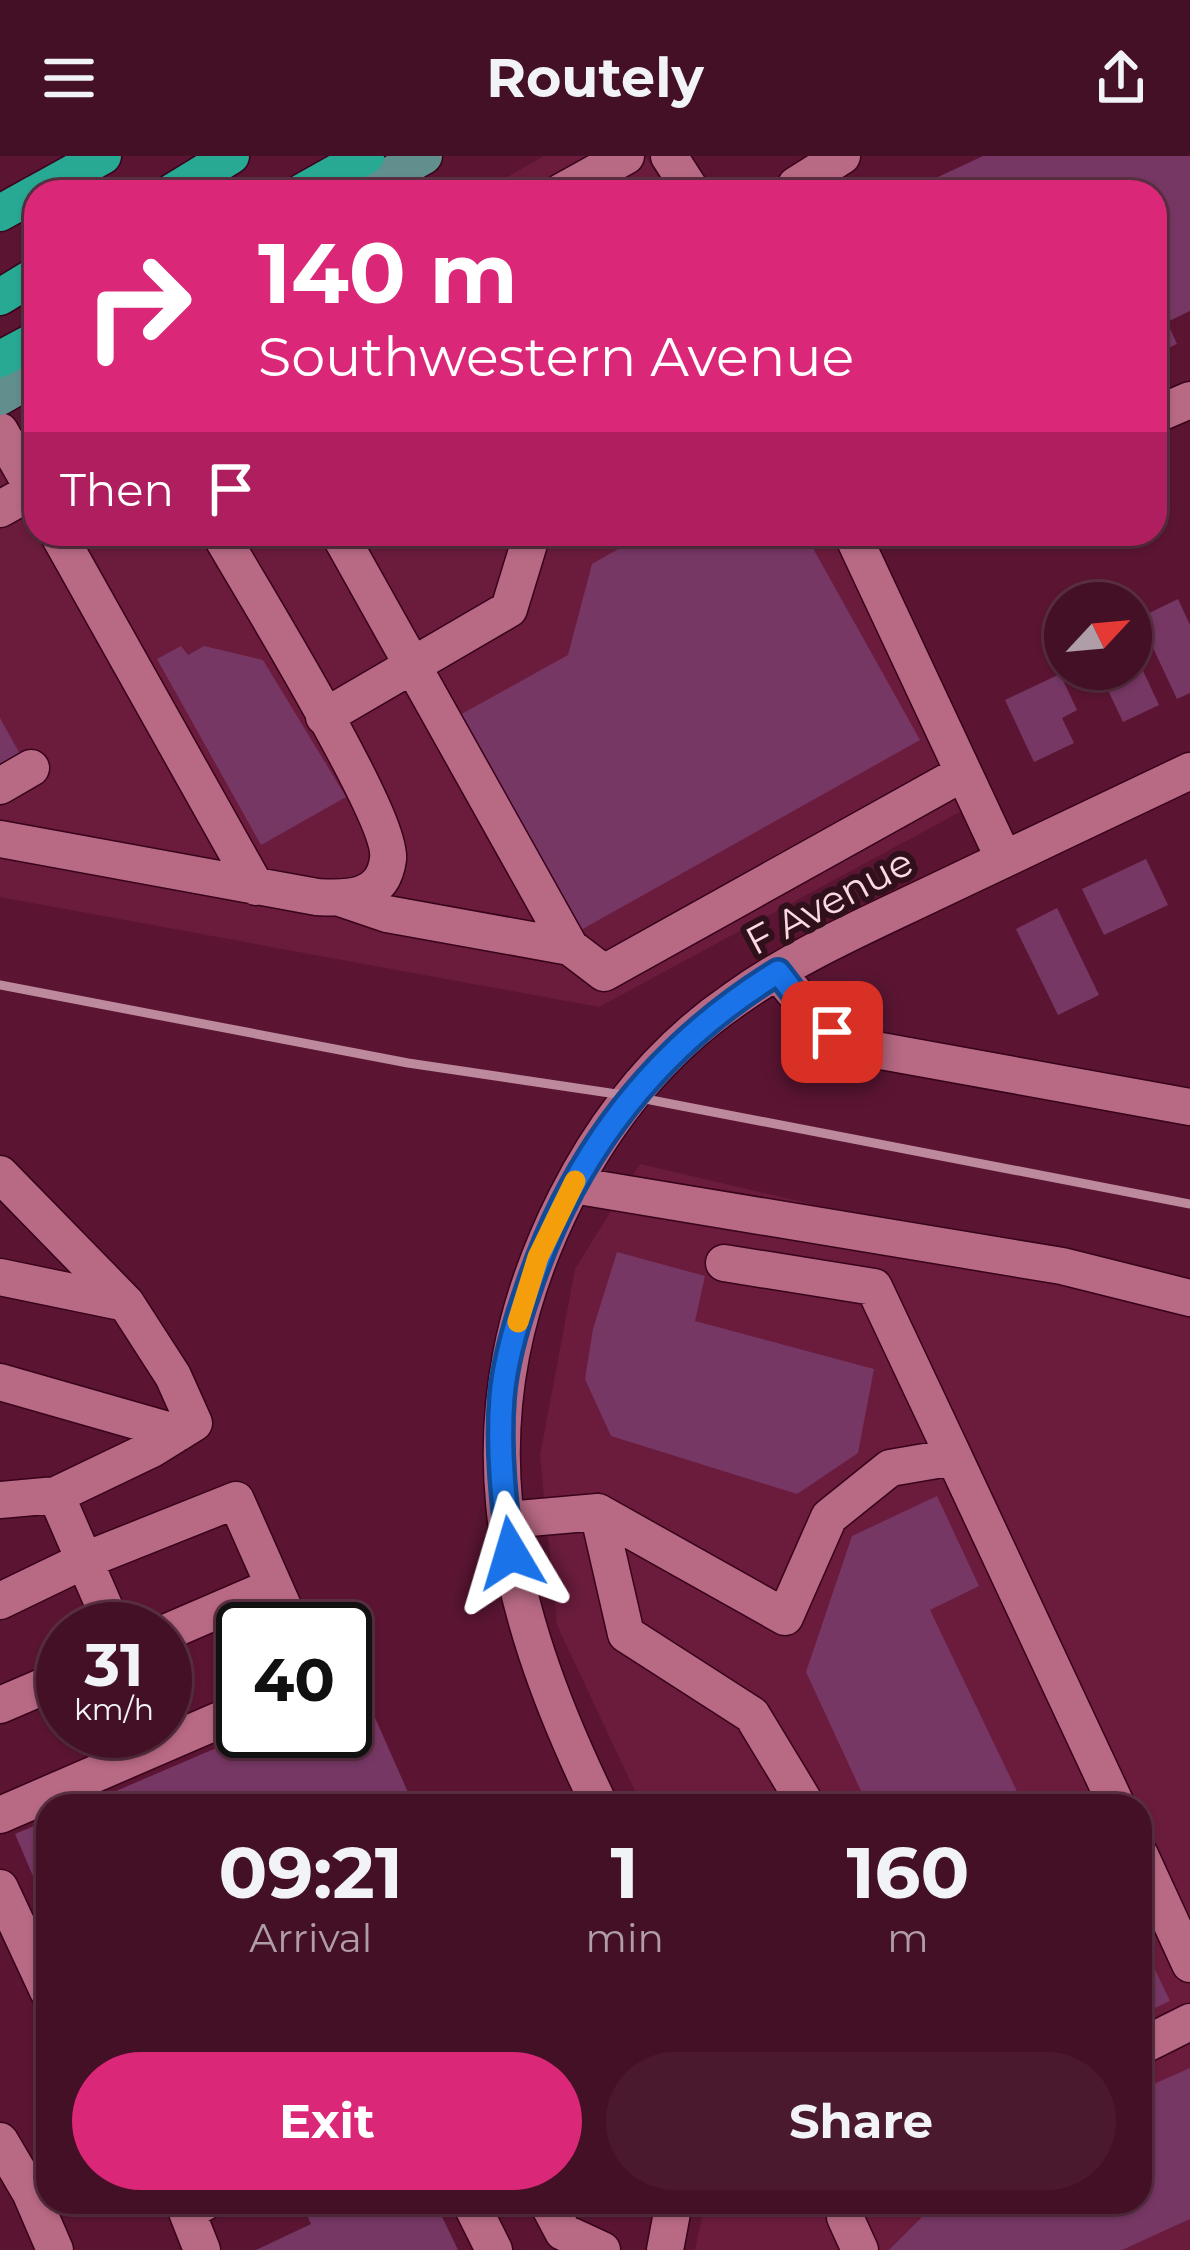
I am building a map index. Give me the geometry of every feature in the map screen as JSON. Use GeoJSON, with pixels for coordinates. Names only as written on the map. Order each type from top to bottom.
{"type":"FeatureCollection","features":[{"type":"Feature","properties":{"kind":"highway"},"geometry":{"type":"LineString","coordinates":[[60,180],[103,156]]}},
{"type":"Feature","properties":{"kind":"highway"},"geometry":{"type":"LineString","coordinates":[[192,180],[231,156]]}},
{"type":"Feature","properties":{"kind":"highway"},"geometry":{"type":"LineString","coordinates":[[323,180],[366,156]]}},
{"type":"Feature","properties":{"kind":"main road"},"geometry":{"type":"LineString","coordinates":[[383,180],[424,156]]}},
{"type":"Feature","properties":{"kind":"street"},"geometry":{"type":"LineString","coordinates":[[583,180],[626,156]]}},
{"type":"Feature","properties":{"kind":"street"},"geometry":{"type":"LineString","coordinates":[[793,178],[842,156]]}},
{"type":"Feature","properties":{"kind":"street"},"geometry":{"type":"LineString","coordinates":[[0,430],[24,472]]}},
{"type":"Feature","properties":{"kind":"street"},"geometry":{"type":"LineString","coordinates":[[65,546],[256,886]]}},
{"type":"Feature","properties":{"kind":"street"},"geometry":{"type":"LineString","coordinates":[[0,839],[340,898],[357,898],[370,891],[384,874],[386,841],[358,777],[227,546]]}},
{"type":"Feature","properties":{"kind":"street"},"geometry":{"type":"LineString","coordinates":[[346,546],[570,947],[604,973],[963,773]]}},
{"type":"Feature","properties":{"kind":"street"},"geometry":{"type":"LineString","coordinates":[[324,717],[509,609],[528,546]]}},
{"type":"Feature","properties":{"kind":"street"},"geometry":{"type":"LineString","coordinates":[[858,546],[1004,859]]}},
{"type":"Feature","properties":{"kind":"street","name":"F Avenue"},"geometry":{"type":"LineString","coordinates":[[595,1794],[555,1706],[516,1587],[501,1448],[502,1395],[511,1346],[538,1257],[573,1185],[609,1124],[671,1052],[736,998],[778,972],[1004,859],[1190,771]]}},
{"type":"Feature","properties":{"kind":"street"},"geometry":{"type":"LineString","coordinates":[[340,898],[387,914],[570,947]]}},
{"type":"Feature","properties":{"kind":"street"},"geometry":{"type":"LineString","coordinates":[[778,972],[807,1010],[859,1047],[1190,1107]]}},
{"type":"Feature","properties":{"kind":"street"},"geometry":{"type":"LineString","coordinates":[[0,1174],[126,1304],[173,1376],[194,1423],[56,1496],[0,1500]]}},
{"type":"Feature","properties":{"kind":"street"},"geometry":{"type":"LineString","coordinates":[[573,1185],[1062,1266],[1190,1298]]}},
{"type":"Feature","properties":{"kind":"street"},"geometry":{"type":"LineString","coordinates":[[724,1263],[874,1287],[1112,1794]]}},
{"type":"Feature","properties":{"kind":"street"},"geometry":{"type":"LineString","coordinates":[[0,1276],[126,1304]]}},
{"type":"Feature","properties":{"kind":"street"},"geometry":{"type":"LineString","coordinates":[[0,1382],[178,1433]]}},
{"type":"Feature","properties":{"kind":"street"},"geometry":{"type":"LineString","coordinates":[[506,1520],[598,1512],[785,1617],[829,1517],[890,1468],[954,1456]]}},
{"type":"Feature","properties":{"kind":"street"},"geometry":{"type":"LineString","coordinates":[[56,1496],[102,1602]]}},
{"type":"Feature","properties":{"kind":"street"},"geometry":{"type":"LineString","coordinates":[[0,1601],[83,1561],[236,1500],[281,1602]]}},
{"type":"Feature","properties":{"kind":"street"},"geometry":{"type":"LineString","coordinates":[[598,1512],[626,1634],[752,1715],[800,1794]]}},
{"type":"Feature","properties":{"kind":"street"},"geometry":{"type":"LineString","coordinates":[[192,1622],[274,1586]]}},
{"type":"Feature","properties":{"kind":"street"},"geometry":{"type":"LineString","coordinates":[[0,1705],[36,1690]]}},
{"type":"Feature","properties":{"kind":"street"},"geometry":{"type":"LineString","coordinates":[[44,1794],[119,1758]]}},
{"type":"Feature","properties":{"kind":"street"},"geometry":{"type":"LineString","coordinates":[[0,1815],[36,1798]]}},
{"type":"Feature","properties":{"kind":"street"},"geometry":{"type":"LineString","coordinates":[[1152,1881],[1190,1964]]}},
{"type":"Feature","properties":{"kind":"street"},"geometry":{"type":"LineString","coordinates":[[0,1888],[36,1965]]}},
{"type":"Feature","properties":{"kind":"street"},"geometry":{"type":"LineString","coordinates":[[1152,2041],[1190,2022]]}},
{"type":"Feature","properties":{"kind":"street"},"geometry":{"type":"LineString","coordinates":[[0,2141],[36,2184]]}},
{"type":"Feature","properties":{"kind":"street"},"geometry":{"type":"LineString","coordinates":[[46,2214],[55,2250]]}},
{"type":"Feature","properties":{"kind":"street"},"geometry":{"type":"LineString","coordinates":[[188,2214],[202,2250]]}},
{"type":"Feature","properties":{"kind":"street"},"geometry":{"type":"LineString","coordinates":[[476,2214],[494,2250]]}},
{"type":"Feature","properties":{"kind":"street"},"geometry":{"type":"LineString","coordinates":[[553,2214],[563,2232],[602,2250]]}},
{"type":"Feature","properties":{"kind":"street"},"geometry":{"type":"LineString","coordinates":[[665,2250],[672,2214]]}},
{"type":"Feature","properties":{"kind":"street"},"geometry":{"type":"LineString","coordinates":[[846,2214],[860,2250]]}},
{"type":"Feature","properties":{"kind":"shaded area"},"geometry":{"type":"Polygon","coordinates":[[[544,156],[645,156],[660,180],[502,180],[544,156]]]}},
{"type":"Feature","properties":{"kind":"shaded area"},"geometry":{"type":"Polygon","coordinates":[[[24,450],[24,546],[841,546],[969,807],[599,1007],[0,897],[0,463],[24,450]]]}},
{"type":"Feature","properties":{"kind":"shaded area"},"geometry":{"type":"Polygon","coordinates":[[[640,1164],[901,1225],[1190,1284],[1190,2250],[695,2250],[702,2214],[1152,2214],[1152,1794],[636,1794],[557,1625],[540,1456],[575,1269],[640,1164]]]}},
{"type":"Feature","properties":{"kind":"building"},"geometry":{"type":"Polygon","coordinates":[[[983,156],[1190,156],[1190,311],[1167,322],[1167,180],[932,180],[983,156]]]}},
{"type":"Feature","properties":{"kind":"building"},"geometry":{"type":"Polygon","coordinates":[[[1167,322],[1177,344],[1167,349],[1167,322]]]}},
{"type":"Feature","properties":{"kind":"building"},"geometry":{"type":"Polygon","coordinates":[[[812,546],[920,740],[579,931],[458,716],[568,655],[592,564],[620,548],[812,546]]]}},
{"type":"Feature","properties":{"kind":"building"},"geometry":{"type":"Polygon","coordinates":[[[1178,599],[1190,625],[1190,693],[1177,699],[1152,646],[1152,612],[1178,599]]]}},
{"type":"Feature","properties":{"kind":"building"},"geometry":{"type":"Polygon","coordinates":[[[181,646],[188,655],[204,646],[263,660],[346,797],[261,845],[157,659],[181,646]]]}},
{"type":"Feature","properties":{"kind":"building"},"geometry":{"type":"Polygon","coordinates":[[[1044,682],[1044,690],[1068,690],[1077,710],[1062,718],[1074,743],[1034,762],[1005,700],[1044,682]]]}},
{"type":"Feature","properties":{"kind":"building"},"geometry":{"type":"Polygon","coordinates":[[[1108,690],[1152,690],[1159,705],[1123,722],[1108,690]]]}},
{"type":"Feature","properties":{"kind":"building"},"geometry":{"type":"Polygon","coordinates":[[[0,718],[20,754],[0,765],[0,718]]]}},
{"type":"Feature","properties":{"kind":"building"},"geometry":{"type":"Polygon","coordinates":[[[1146,859],[1168,905],[1104,935],[1082,889],[1146,859]]]}},
{"type":"Feature","properties":{"kind":"building"},"geometry":{"type":"Polygon","coordinates":[[[1057,908],[1099,995],[1058,1015],[1016,929],[1057,908]]]}},
{"type":"Feature","properties":{"kind":"building"},"geometry":{"type":"Polygon","coordinates":[[[617,1252],[705,1276],[695,1321],[874,1369],[858,1453],[797,1494],[611,1436],[585,1379],[593,1329],[617,1252]]]}},
{"type":"Feature","properties":{"kind":"building"},"geometry":{"type":"Polygon","coordinates":[[[937,1496],[979,1586],[930,1610],[1018,1794],[862,1794],[806,1672],[852,1536],[937,1496]]]}},
{"type":"Feature","properties":{"kind":"building"},"geometry":{"type":"Polygon","coordinates":[[[372,1711],[409,1794],[109,1794],[216,1748],[216,1758],[372,1758],[372,1711]]]}},
{"type":"Feature","properties":{"kind":"building"},"geometry":{"type":"Polygon","coordinates":[[[36,1825],[36,1883],[15,1834],[36,1825]]]}},
{"type":"Feature","properties":{"kind":"building"},"geometry":{"type":"Polygon","coordinates":[[[1152,1963],[1170,2001],[1152,2009],[1152,1963]]]}},
{"type":"Feature","properties":{"kind":"building"},"geometry":{"type":"Polygon","coordinates":[[[1190,2068],[1190,2219],[1122,2250],[889,2250],[925,2214],[1152,2214],[1152,2085],[1190,2068]]]}},
{"type":"Feature","properties":{"kind":"building"},"geometry":{"type":"Polygon","coordinates":[[[306,2214],[441,2214],[458,2250],[256,2250],[311,2224],[306,2214]]]}},
{"type":"Feature","properties":{"kind":"railway"},"geometry":{"type":"LineString","coordinates":[[0,985],[408,1063],[630,1096],[1190,1204]]}},
{"type":"Feature","properties":{"kind":"slow traffic"},"geometry":{"type":"LineString","coordinates":[[518,1322],[538,1257],[575,1181]]}},
{"type":"Feature","properties":{"kind":"route"},"geometry":{"type":"LineString","coordinates":[[511,1553],[501,1448],[502,1395],[511,1346],[538,1257],[593,1148],[630,1096],[671,1052],[736,998],[778,972],[807,1010],[832,1032]]}}]}
